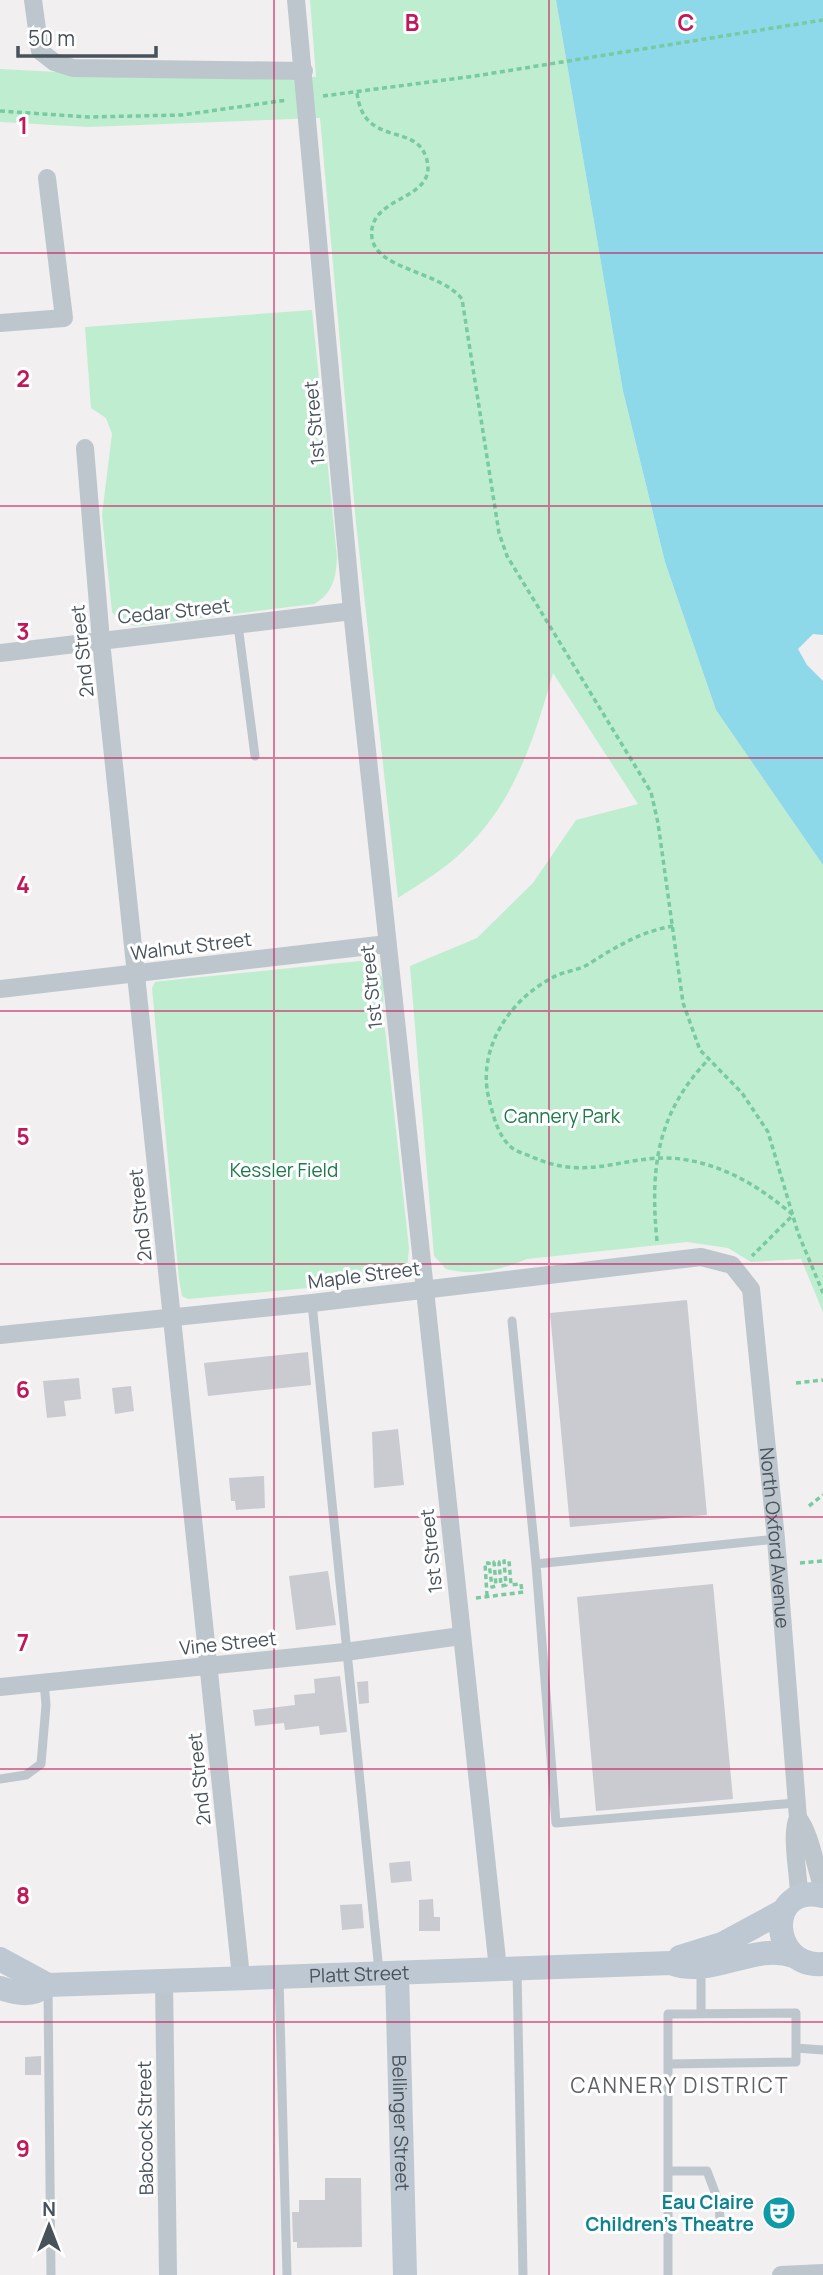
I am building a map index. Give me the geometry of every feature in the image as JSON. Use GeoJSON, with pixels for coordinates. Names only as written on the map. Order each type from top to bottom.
{"type":"FeatureCollection","features":[{"type":"Feature","properties":{"kind":"main road","name":"Platt Street"},"geometry":{"type":"LineString","coordinates":[[671,1963],[683,1955],[722,1944],[807,1898]]}},
{"type":"Feature","properties":{"kind":"main road"},"geometry":{"type":"LineString","coordinates":[[807,1898],[782,1934],[813,1967]]}},
{"type":"Feature","properties":{"kind":"main road","name":"Platt Street"},"geometry":{"type":"LineString","coordinates":[[0,1987],[26,1994],[38,1992],[48,1985],[164,1980],[671,1963],[686,1969],[766,1952],[781,1952],[813,1967]]}},
{"type":"Feature","properties":{"kind":"main road"},"geometry":{"type":"LineString","coordinates":[[0,1959],[48,1985]]}},
{"type":"Feature","properties":{"kind":"main road","name":"Bellinger Street"},"geometry":{"type":"LineString","coordinates":[[388,1973],[405,2275]]}},
{"type":"Feature","properties":{"kind":"street"},"geometry":{"type":"LineString","coordinates":[[33,0],[40,51],[54,62],[73,68],[304,71]]}},
{"type":"Feature","properties":{"kind":"street","name":"1st Street"},"geometry":{"type":"LineString","coordinates":[[296,0],[352,611],[461,1636],[507,1969]]}},
{"type":"Feature","properties":{"kind":"street"},"geometry":{"type":"LineString","coordinates":[[0,323],[64,318],[47,178]]}},
{"type":"Feature","properties":{"kind":"street","name":"2nd Street"},"geometry":{"type":"LineString","coordinates":[[85,448],[101,640],[241,1978]]}},
{"type":"Feature","properties":{"kind":"street","name":"Cedar Street"},"geometry":{"type":"LineString","coordinates":[[0,653],[352,611]]}},
{"type":"Feature","properties":{"kind":"street","name":"Walnut Street"},"geometry":{"type":"LineString","coordinates":[[0,989],[387,944]]}},
{"type":"Feature","properties":{"kind":"street","name":"Maple Street"},"geometry":{"type":"LineString","coordinates":[[0,1335],[312,1303],[701,1257],[732,1265]]}},
{"type":"Feature","properties":{"kind":"street","name":"North Oxford Avenue"},"geometry":{"type":"LineString","coordinates":[[732,1265],[751,1289],[776,1539],[797,1811],[792,1829],[807,1898]]}},
{"type":"Feature","properties":{"kind":"street","name":"Vine Street"},"geometry":{"type":"LineString","coordinates":[[0,1687],[345,1652],[461,1636]]}},
{"type":"Feature","properties":{"kind":"street","name":"North Oxford Avenue"},"geometry":{"type":"LineString","coordinates":[[797,1811],[806,1827],[813,1862],[807,1898]]}},
{"type":"Feature","properties":{"kind":"street","name":"Babcock Street"},"geometry":{"type":"LineString","coordinates":[[164,1980],[168,2275]]}},
{"type":"Feature","properties":{"kind":"street"},"geometry":{"type":"LineString","coordinates":[[781,2275],[823,2273]]}},
{"type":"Feature","properties":{"kind":"lane"},"geometry":{"type":"LineString","coordinates":[[238,625],[255,756]]}},
{"type":"Feature","properties":{"kind":"lane"},"geometry":{"type":"LineString","coordinates":[[312,1303],[345,1652],[388,1973]]}},
{"type":"Feature","properties":{"kind":"lane"},"geometry":{"type":"LineString","coordinates":[[512,1321],[536,1564],[556,1823],[797,1811]]}},
{"type":"Feature","properties":{"kind":"lane"},"geometry":{"type":"LineString","coordinates":[[536,1564],[776,1539]]}},
{"type":"Feature","properties":{"kind":"lane"},"geometry":{"type":"LineString","coordinates":[[0,1779],[26,1775],[41,1764],[46,1705],[44,1682]]}},
{"type":"Feature","properties":{"kind":"lane"},"geometry":{"type":"LineString","coordinates":[[701,1967],[701,2013]]}},
{"type":"Feature","properties":{"kind":"lane"},"geometry":{"type":"LineString","coordinates":[[507,1969],[523,2275]]}},
{"type":"Feature","properties":{"kind":"lane"},"geometry":{"type":"LineString","coordinates":[[279,1976],[287,2275]]}},
{"type":"Feature","properties":{"kind":"lane"},"geometry":{"type":"LineString","coordinates":[[48,1985],[51,2275]]}},
{"type":"Feature","properties":{"kind":"lane"},"geometry":{"type":"LineString","coordinates":[[668,2064],[796,2062],[796,2013],[667,2014],[668,2275]]}},
{"type":"Feature","properties":{"kind":"lane"},"geometry":{"type":"LineString","coordinates":[[796,2048],[823,2050]]}},
{"type":"Feature","properties":{"kind":"lane"},"geometry":{"type":"LineString","coordinates":[[668,2171],[707,2171],[719,2203],[720,2220]]}},
{"type":"Feature","properties":{"kind":"path"},"geometry":{"type":"LineString","coordinates":[[0,111],[88,117],[182,115],[475,76],[823,20]]}},
{"type":"Feature","properties":{"kind":"path"},"geometry":{"type":"LineString","coordinates":[[357,93],[359,111],[366,121],[411,140],[421,148],[427,158],[425,181],[417,191],[390,202],[380,212],[372,226],[372,240],[379,254],[390,261],[440,280],[453,288],[462,299],[466,311],[492,506],[507,556],[650,793],[658,823],[683,1003],[690,1028],[708,1060],[742,1093],[768,1132],[793,1215],[823,1293]]}},
{"type":"Feature","properties":{"kind":"path"},"geometry":{"type":"LineString","coordinates":[[673,926],[645,931],[587,965],[558,975],[529,995],[503,1021],[490,1044],[486,1069],[495,1122],[511,1147],[538,1160],[567,1167],[598,1169],[656,1158],[710,1165],[764,1190],[793,1215]]}},
{"type":"Feature","properties":{"kind":"path"},"geometry":{"type":"LineString","coordinates":[[657,1241],[653,1198],[656,1158],[678,1098],[708,1060]]}},
{"type":"Feature","properties":{"kind":"path"},"geometry":{"type":"LineString","coordinates":[[752,1256],[793,1215]]}},
{"type":"Feature","properties":{"kind":"path"},"geometry":{"type":"LineString","coordinates":[[796,1383],[823,1380]]}},
{"type":"Feature","properties":{"kind":"path"},"geometry":{"type":"LineString","coordinates":[[809,1506],[823,1494]]}},
{"type":"Feature","properties":{"kind":"path"},"geometry":{"type":"LineString","coordinates":[[487,1596],[485,1563],[489,1563],[492,1587],[496,1586],[494,1562],[499,1562],[501,1586],[506,1585],[504,1561],[509,1561],[511,1585],[522,1584],[522,1592]]}},
{"type":"Feature","properties":{"kind":"path"},"geometry":{"type":"LineString","coordinates":[[800,1563],[823,1561]]}},
{"type":"Feature","properties":{"kind":"path"},"geometry":{"type":"LineString","coordinates":[[467,1599],[514,1593]]}},
{"type":"Feature","properties":{"kind":"green space","name":"Cannery Park"},"geometry":{"type":"Polygon","coordinates":[[[310,0],[556,0],[623,391],[665,562],[716,710],[823,865],[823,1312],[801,1259],[751,1262],[728,1248],[687,1242],[527,1259],[498,1269],[477,1272],[446,1269],[434,1256],[410,966],[477,938],[533,883],[576,820],[638,804],[553,673],[528,751],[505,798],[490,820],[452,861],[398,898],[356,523],[320,118],[88,127],[0,122],[0,69],[115,75],[316,77],[310,0]]]}},
{"type":"Feature","properties":{"kind":"green space"},"geometry":{"type":"Polygon","coordinates":[[[312,310],[337,557],[329,590],[314,604],[135,626],[121,622],[112,612],[102,515],[112,434],[106,418],[91,408],[85,327],[312,310]]]}},
{"type":"Feature","properties":{"kind":"green space","name":"Kessler Field"},"geometry":{"type":"Polygon","coordinates":[[[360,961],[375,966],[384,981],[383,1011],[409,1248],[407,1270],[395,1280],[188,1299],[182,1296],[152,988],[155,982],[360,961]]]}},
{"type":"Feature","properties":{"kind":"water"},"geometry":{"type":"Polygon","coordinates":[[[556,0],[823,0],[823,635],[813,634],[798,649],[807,665],[823,681],[823,865],[716,710],[665,562],[623,391],[556,0]]]}},
{"type":"Feature","properties":{"kind":"building"},"geometry":{"type":"Polygon","coordinates":[[[687,1300],[707,1515],[570,1527],[550,1313],[687,1300]]]}},
{"type":"Feature","properties":{"kind":"building"},"geometry":{"type":"Polygon","coordinates":[[[308,1352],[311,1385],[208,1396],[204,1363],[308,1352]]]}},
{"type":"Feature","properties":{"kind":"building"},"geometry":{"type":"Polygon","coordinates":[[[79,1378],[81,1399],[64,1401],[66,1416],[47,1418],[43,1381],[79,1378]]]}},
{"type":"Feature","properties":{"kind":"building"},"geometry":{"type":"Polygon","coordinates":[[[131,1386],[134,1411],[115,1414],[112,1388],[131,1386]]]}},
{"type":"Feature","properties":{"kind":"building"},"geometry":{"type":"Polygon","coordinates":[[[398,1429],[404,1485],[374,1488],[372,1432],[398,1429]]]}},
{"type":"Feature","properties":{"kind":"building"},"geometry":{"type":"Polygon","coordinates":[[[264,1476],[265,1508],[236,1510],[235,1501],[231,1501],[229,1478],[264,1476]]]}},
{"type":"Feature","properties":{"kind":"building"},"geometry":{"type":"Polygon","coordinates":[[[328,1571],[336,1625],[296,1630],[289,1576],[328,1571]]]}},
{"type":"Feature","properties":{"kind":"building"},"geometry":{"type":"Polygon","coordinates":[[[713,1584],[733,1799],[596,1811],[577,1597],[713,1584]]]}},
{"type":"Feature","properties":{"kind":"building"},"geometry":{"type":"Polygon","coordinates":[[[340,1676],[347,1732],[320,1735],[319,1726],[285,1730],[284,1723],[255,1726],[253,1710],[295,1705],[294,1695],[315,1693],[314,1679],[340,1676]]]}},
{"type":"Feature","properties":{"kind":"building"},"geometry":{"type":"Polygon","coordinates":[[[368,1681],[369,1703],[359,1704],[357,1682],[368,1681]]]}},
{"type":"Feature","properties":{"kind":"building"},"geometry":{"type":"Polygon","coordinates":[[[410,1861],[412,1881],[391,1883],[389,1863],[410,1861]]]}},
{"type":"Feature","properties":{"kind":"building"},"geometry":{"type":"Polygon","coordinates":[[[433,1899],[434,1917],[440,1917],[440,1931],[419,1931],[419,1900],[433,1899]]]}},
{"type":"Feature","properties":{"kind":"building"},"geometry":{"type":"Polygon","coordinates":[[[362,1904],[364,1928],[342,1930],[340,1905],[362,1904]]]}},
{"type":"Feature","properties":{"kind":"building"},"geometry":{"type":"Polygon","coordinates":[[[41,2056],[41,2075],[25,2075],[25,2057],[41,2056]]]}},
{"type":"Feature","properties":{"kind":"building"},"geometry":{"type":"Polygon","coordinates":[[[325,2178],[361,2178],[362,2247],[297,2248],[297,2242],[293,2242],[292,2212],[299,2212],[299,2200],[325,2200],[325,2178]]]}},
{"type":"Feature","properties":{"kind":"place","name":"Eau Claire Children's Theatre"},"geometry":{"type":"Point","coordinates":[779,2213]}},
{"type":"Feature","properties":{"kind":"district","name":"CANNERY DISTRICT"},"geometry":{"type":"Point","coordinates":[680,2086]}}]}
